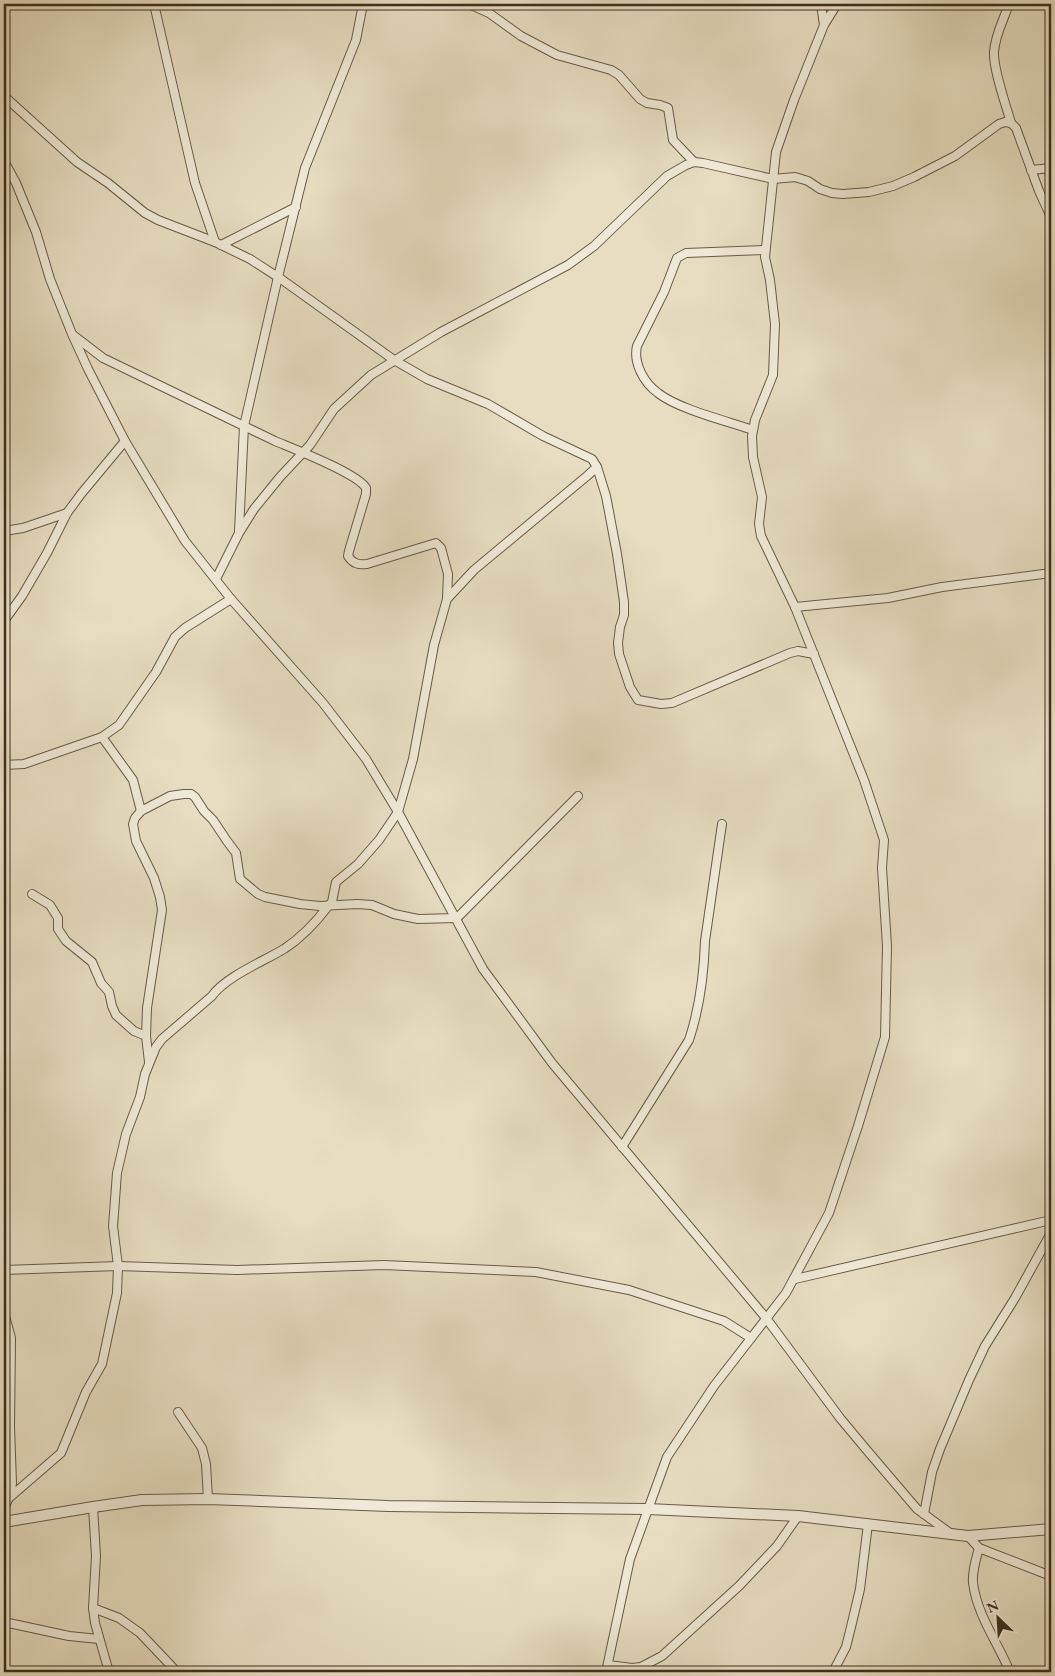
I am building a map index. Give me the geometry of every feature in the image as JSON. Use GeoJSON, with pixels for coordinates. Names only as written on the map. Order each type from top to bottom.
{"type":"FeatureCollection","features":[{"type":"Feature","properties":{"kind":"street"},"geometry":{"type":"LineString","coordinates":[[154,4],[195,183],[218,243]]}},
{"type":"Feature","properties":{"kind":"street"},"geometry":{"type":"LineString","coordinates":[[239,533],[244,426],[278,277],[305,168],[356,40],[363,4]]}},
{"type":"Feature","properties":{"kind":"street"},"geometry":{"type":"LineString","coordinates":[[469,4],[489,14],[521,36],[557,55],[611,70],[619,75],[640,99],[647,103],[668,108],[673,140],[694,162],[773,179],[795,177],[808,180],[820,189],[832,193],[843,194],[877,190],[914,178],[956,156],[999,124],[1011,123]]}},
{"type":"Feature","properties":{"kind":"street"},"geometry":{"type":"LineString","coordinates":[[807,4],[822,4],[824,25]]}},
{"type":"Feature","properties":{"kind":"street"},"geometry":{"type":"LineString","coordinates":[[798,1516],[777,1546],[739,1586],[662,1656],[641,1666],[607,1669],[630,1559],[667,1457],[714,1386],[795,1279],[829,1213],[885,1036],[887,946],[882,868],[884,840],[864,780],[795,606],[761,536],[759,524],[762,497],[753,457],[752,436],[773,375],[775,324],[765,250],[776,152],[784,126],[824,25],[837,4]]}},
{"type":"Feature","properties":{"kind":"street"},"geometry":{"type":"LineString","coordinates":[[1009,4],[994,52],[997,68],[1011,123],[1016,128],[1039,191],[1051,217]]}},
{"type":"Feature","properties":{"kind":"street"},"geometry":{"type":"LineString","coordinates":[[4,96],[76,162],[108,183],[145,212],[158,220],[218,243],[250,260],[278,277],[394,360],[427,379],[488,404],[543,436],[592,459],[597,467],[606,496],[624,602],[624,615],[618,643],[619,654],[630,687],[638,700],[672,704],[790,652],[798,651],[814,654]]}},
{"type":"Feature","properties":{"kind":"street"},"geometry":{"type":"LineString","coordinates":[[4,161],[16,183],[36,232],[50,280],[72,334],[125,441],[185,541],[231,599],[323,703],[366,759],[398,812],[483,969],[552,1063],[766,1318],[852,1433],[917,1509],[951,1534]]}},
{"type":"Feature","properties":{"kind":"street"},"geometry":{"type":"LineString","coordinates":[[216,579],[239,533],[254,509],[310,445],[334,409],[371,375],[458,322],[568,264],[594,246],[667,176],[694,162]]}},
{"type":"Feature","properties":{"kind":"street"},"geometry":{"type":"LineString","coordinates":[[1032,170],[1051,168]]}},
{"type":"Feature","properties":{"kind":"street"},"geometry":{"type":"LineString","coordinates":[[218,243],[296,206]]}},
{"type":"Feature","properties":{"kind":"street"},"geometry":{"type":"LineString","coordinates":[[753,430],[681,405],[658,393],[646,381],[634,355],[636,346],[664,292],[677,258],[686,253],[765,250]]}},
{"type":"Feature","properties":{"kind":"street"},"geometry":{"type":"LineString","coordinates":[[9,1498],[54,1461],[64,1448],[86,1392],[102,1364],[117,1293],[118,1266],[113,1226],[117,1173],[126,1134],[156,1047],[162,1039],[219,988],[285,948],[299,936],[332,902],[336,882],[358,864],[379,840],[398,812],[413,759],[434,645],[447,599],[448,574],[439,545],[436,544],[367,564],[360,565],[350,560],[348,556],[349,551],[366,494],[366,488],[357,479],[102,358],[72,334]]}},
{"type":"Feature","properties":{"kind":"street"},"geometry":{"type":"LineString","coordinates":[[4,621],[22,596],[67,513],[125,441]]}},
{"type":"Feature","properties":{"kind":"street"},"geometry":{"type":"LineString","coordinates":[[447,599],[474,570],[597,467]]}},
{"type":"Feature","properties":{"kind":"street"},"geometry":{"type":"LineString","coordinates":[[4,531],[23,528],[67,513]]}},
{"type":"Feature","properties":{"kind":"street"},"geometry":{"type":"LineString","coordinates":[[795,606],[888,598],[942,587],[1051,573]]}},
{"type":"Feature","properties":{"kind":"street"},"geometry":{"type":"LineString","coordinates":[[4,765],[24,764],[102,737],[119,725],[156,672],[175,637],[185,628],[231,599]]}},
{"type":"Feature","properties":{"kind":"street"},"geometry":{"type":"LineString","coordinates":[[102,737],[133,780],[142,810]]}},
{"type":"Feature","properties":{"kind":"street"},"geometry":{"type":"LineString","coordinates":[[149,1064],[146,1008],[162,910],[154,878],[136,841],[133,830],[135,818],[142,810],[170,796],[191,794],[234,849],[239,864],[239,876],[243,883],[265,897],[300,904],[372,905],[394,914],[418,919],[457,918],[578,796]]}},
{"type":"Feature","properties":{"kind":"street"},"geometry":{"type":"LineString","coordinates":[[622,1147],[689,1040],[693,1028],[722,824]]}},
{"type":"Feature","properties":{"kind":"street"},"geometry":{"type":"LineString","coordinates":[[32,894],[50,905],[58,918],[58,930],[66,941],[92,962],[101,983],[109,992],[116,1015],[134,1031],[146,1036]]}},
{"type":"Feature","properties":{"kind":"street"},"geometry":{"type":"LineString","coordinates":[[795,1279],[1051,1220]]}},
{"type":"Feature","properties":{"kind":"street"},"geometry":{"type":"LineString","coordinates":[[924,1514],[935,1464],[969,1380],[985,1346],[1015,1298],[1051,1233]]}},
{"type":"Feature","properties":{"kind":"street"},"geometry":{"type":"LineString","coordinates":[[4,1270],[118,1266],[237,1270],[384,1265],[536,1272],[638,1292],[724,1322],[751,1338]]}},
{"type":"Feature","properties":{"kind":"street"},"geometry":{"type":"LineString","coordinates":[[4,1312],[11,1338],[10,1427],[12,1483],[9,1498],[4,1509]]}},
{"type":"Feature","properties":{"kind":"street"},"geometry":{"type":"LineString","coordinates":[[178,1412],[202,1448],[206,1464],[208,1499]]}},
{"type":"Feature","properties":{"kind":"street"},"geometry":{"type":"LineString","coordinates":[[4,1522],[142,1500],[208,1499],[388,1506],[648,1509],[798,1516],[968,1536],[1051,1529]]}},
{"type":"Feature","properties":{"kind":"street"},"geometry":{"type":"LineString","coordinates":[[93,1507],[96,1538],[93,1608],[95,1623],[109,1672]]}},
{"type":"Feature","properties":{"kind":"street"},"geometry":{"type":"LineString","coordinates":[[833,1672],[846,1647],[852,1627],[860,1588],[868,1524]]}},
{"type":"Feature","properties":{"kind":"street"},"geometry":{"type":"LineString","coordinates":[[968,1536],[979,1548],[1051,1576]]}},
{"type":"Feature","properties":{"kind":"street"},"geometry":{"type":"LineString","coordinates":[[979,1548],[974,1569],[974,1583],[986,1626],[1010,1672]]}},
{"type":"Feature","properties":{"kind":"street"},"geometry":{"type":"LineString","coordinates":[[93,1608],[119,1618],[140,1633],[177,1672]]}},
{"type":"Feature","properties":{"kind":"street"},"geometry":{"type":"LineString","coordinates":[[4,1622],[69,1636],[99,1639]]}}]}
